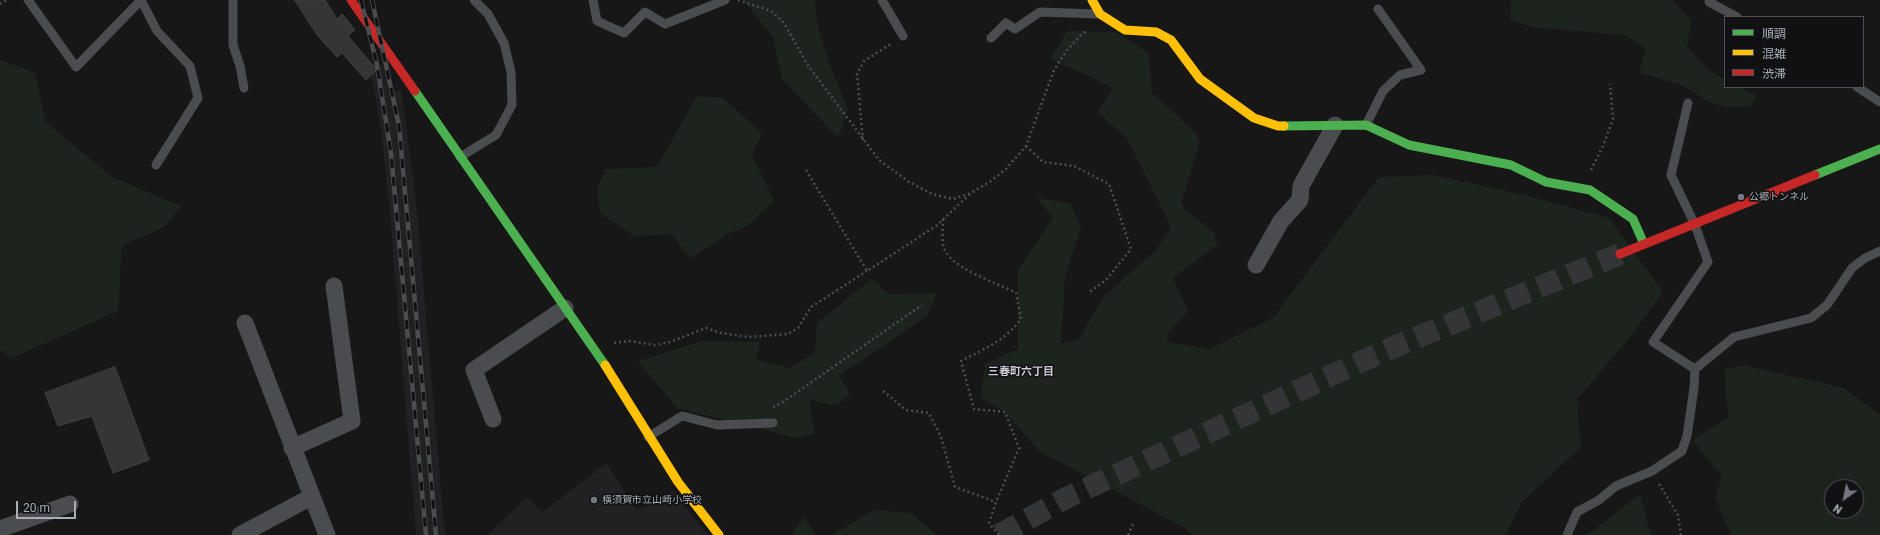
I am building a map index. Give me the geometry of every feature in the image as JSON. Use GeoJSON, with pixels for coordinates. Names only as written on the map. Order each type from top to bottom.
{"type":"FeatureCollection","features":[{"type":"Feature","properties":{"kind":"street"},"geometry":{"type":"LineString","coordinates":[[351,0],[459,157],[592,345],[648,437],[678,482],[719,535]]}},
{"type":"Feature","properties":{"kind":"street"},"geometry":{"type":"LineString","coordinates":[[1092,0],[1103,17],[1125,30],[1156,32],[1171,40],[1200,79],[1254,118],[1278,126],[1366,125],[1409,145],[1511,165],[1546,182],[1590,190],[1633,219],[1644,244]]}},
{"type":"Feature","properties":{"kind":"street"},"geometry":{"type":"LineString","coordinates":[[1256,266],[1281,221],[1300,200],[1302,186],[1335,125]]}},
{"type":"Feature","properties":{"kind":"street"},"geometry":{"type":"LineString","coordinates":[[1620,254],[1880,149]]}},
{"type":"Feature","properties":{"kind":"street"},"geometry":{"type":"LineString","coordinates":[[292,448],[352,421],[334,286]]}},
{"type":"Feature","properties":{"kind":"street"},"geometry":{"type":"LineString","coordinates":[[493,419],[474,370],[566,308]]}},
{"type":"Feature","properties":{"kind":"street"},"geometry":{"type":"LineString","coordinates":[[245,323],[292,448],[327,535]]}},
{"type":"Feature","properties":{"kind":"street"},"geometry":{"type":"LineString","coordinates":[[240,535],[311,497]]}},
{"type":"Feature","properties":{"kind":"street"},"geometry":{"type":"LineString","coordinates":[[0,529],[70,504]]}},
{"type":"Feature","properties":{"kind":"lane"},"geometry":{"type":"LineString","coordinates":[[28,0],[76,67],[141,0],[157,31],[190,66],[198,98],[156,165]]}},
{"type":"Feature","properties":{"kind":"lane"},"geometry":{"type":"LineString","coordinates":[[233,0],[233,45],[240,66],[244,88]]}},
{"type":"Feature","properties":{"kind":"lane"},"geometry":{"type":"LineString","coordinates":[[459,157],[496,135],[512,105],[512,72],[504,43],[488,14],[474,0]]}},
{"type":"Feature","properties":{"kind":"lane"},"geometry":{"type":"LineString","coordinates":[[593,0],[597,20],[624,33],[645,12],[665,24],[725,0]]}},
{"type":"Feature","properties":{"kind":"lane"},"geometry":{"type":"LineString","coordinates":[[882,0],[903,36]]}},
{"type":"Feature","properties":{"kind":"lane"},"geometry":{"type":"LineString","coordinates":[[1710,0],[1709,2],[1735,16]]}},
{"type":"Feature","properties":{"kind":"lane"},"geometry":{"type":"LineString","coordinates":[[1366,125],[1383,91],[1400,75],[1421,70],[1378,9]]}},
{"type":"Feature","properties":{"kind":"lane"},"geometry":{"type":"LineString","coordinates":[[991,38],[1006,23],[1015,30],[1040,12],[1103,17]]}},
{"type":"Feature","properties":{"kind":"lane"},"geometry":{"type":"LineString","coordinates":[[1859,88],[1880,102]]}},
{"type":"Feature","properties":{"kind":"lane"},"geometry":{"type":"LineString","coordinates":[[1688,103],[1671,175],[1695,225],[1708,262],[1653,342],[1695,369]]}},
{"type":"Feature","properties":{"kind":"lane"},"geometry":{"type":"LineString","coordinates":[[1567,535],[1577,512],[1599,500],[1616,486],[1652,471],[1682,451],[1688,429],[1694,388],[1695,369],[1734,336],[1811,318],[1827,305],[1852,268],[1865,258],[1880,251]]}},
{"type":"Feature","properties":{"kind":"lane"},"geometry":{"type":"LineString","coordinates":[[648,437],[682,416],[717,424],[773,423]]}},
{"type":"Feature","properties":{"kind":"path"},"geometry":{"type":"LineString","coordinates":[[0,4],[7,0]]}},
{"type":"Feature","properties":{"kind":"path"},"geometry":{"type":"LineString","coordinates":[[738,0],[771,11],[784,23],[807,64],[879,160],[909,182],[932,194],[953,199],[971,193]]}},
{"type":"Feature","properties":{"kind":"path"},"geometry":{"type":"LineString","coordinates":[[592,345],[629,341],[655,345],[670,342],[706,328],[720,333],[748,337],[788,334],[798,328],[811,307],[936,226],[971,193],[1006,169],[1026,146],[1054,70],[1067,50],[1082,34],[1103,17]]}},
{"type":"Feature","properties":{"kind":"path"},"geometry":{"type":"LineString","coordinates":[[863,140],[857,74],[864,61],[903,36]]}},
{"type":"Feature","properties":{"kind":"path"},"geometry":{"type":"LineString","coordinates":[[1582,188],[1603,146],[1613,119],[1610,84]]}},
{"type":"Feature","properties":{"kind":"path"},"geometry":{"type":"LineString","coordinates":[[1026,146],[1043,162],[1074,166],[1109,184],[1130,249],[1106,280],[1088,293]]}},
{"type":"Feature","properties":{"kind":"path"},"geometry":{"type":"LineString","coordinates":[[806,170],[868,271]]}},
{"type":"Feature","properties":{"kind":"path"},"geometry":{"type":"LineString","coordinates":[[944,219],[943,245],[949,257],[964,268],[1003,285],[1016,293],[1022,319],[1012,332],[997,343],[961,361],[974,409],[1005,412],[1019,448],[996,502],[989,523],[999,535]]}},
{"type":"Feature","properties":{"kind":"path"},"geometry":{"type":"LineString","coordinates":[[773,423],[767,410],[789,398],[922,305]]}},
{"type":"Feature","properties":{"kind":"path"},"geometry":{"type":"LineString","coordinates":[[883,391],[906,410],[929,413],[941,438],[955,487],[996,502]]}},
{"type":"Feature","properties":{"kind":"path"},"geometry":{"type":"LineString","coordinates":[[1652,471],[1678,515],[1681,535]]}},
{"type":"Feature","properties":{"kind":"path"},"geometry":{"type":"LineString","coordinates":[[1128,535],[1134,522]]}},
{"type":"Feature","properties":{"kind":"shaded area"},"geometry":{"type":"Polygon","coordinates":[[[744,0],[815,0],[816,14],[822,42],[848,109],[838,138],[782,79],[773,38],[744,0]]]}},
{"type":"Feature","properties":{"kind":"shaded area"},"geometry":{"type":"Polygon","coordinates":[[[1511,0],[1672,0],[1691,20],[1687,47],[1710,71],[1724,78],[1724,88],[1742,88],[1757,96],[1751,106],[1733,107],[1713,104],[1683,86],[1639,72],[1646,49],[1626,35],[1530,27],[1510,19],[1511,0]]]}},
{"type":"Feature","properties":{"kind":"shaded area"},"geometry":{"type":"Polygon","coordinates":[[[1067,31],[1115,32],[1149,53],[1152,93],[1195,132],[1200,142],[1181,202],[1185,209],[1214,233],[1217,245],[1173,278],[1188,311],[1168,333],[1167,342],[1209,349],[1273,318],[1379,177],[1433,175],[1525,195],[1609,218],[1663,292],[1627,341],[1577,399],[1581,447],[1521,503],[1506,535],[1192,535],[1185,528],[1039,451],[1005,412],[981,397],[985,364],[1018,349],[1018,270],[1053,217],[1036,198],[1070,203],[1081,227],[1065,278],[1061,343],[1078,340],[1104,296],[1156,250],[1171,227],[1127,138],[1097,112],[1113,89],[1096,79],[1050,59],[1067,31]]]}},
{"type":"Feature","properties":{"kind":"shaded area"},"geometry":{"type":"Polygon","coordinates":[[[0,60],[35,73],[46,122],[112,177],[181,206],[165,227],[122,245],[118,311],[12,358],[0,350],[0,60]]]}},
{"type":"Feature","properties":{"kind":"shaded area"},"geometry":{"type":"Polygon","coordinates":[[[383,65],[388,91],[401,90],[407,131],[417,211],[445,535],[416,535],[390,214],[381,130],[370,67],[383,65]]]}},
{"type":"Feature","properties":{"kind":"shaded area"},"geometry":{"type":"Polygon","coordinates":[[[697,96],[723,98],[762,133],[752,154],[774,201],[747,226],[728,234],[690,259],[672,234],[634,236],[600,213],[597,190],[606,169],[657,167],[697,96]]]}},
{"type":"Feature","properties":{"kind":"shaded area"},"geometry":{"type":"Polygon","coordinates":[[[872,279],[890,295],[937,293],[927,316],[839,376],[850,394],[836,406],[810,400],[814,434],[796,438],[677,408],[638,361],[702,341],[760,342],[756,359],[789,368],[815,353],[817,323],[872,279]]]}},
{"type":"Feature","properties":{"kind":"shaded area"},"geometry":{"type":"Polygon","coordinates":[[[1747,366],[1844,388],[1880,415],[1880,535],[1731,535],[1715,497],[1722,477],[1693,440],[1728,417],[1724,368],[1747,366]]]}},
{"type":"Feature","properties":{"kind":"shaded area","name":"横須賀市立山崎小学校"},"geometry":{"type":"Polygon","coordinates":[[[606,463],[637,510],[673,491],[708,535],[487,535],[527,497],[543,512],[606,463]]]}},
{"type":"Feature","properties":{"kind":"shaded area"},"geometry":{"type":"Polygon","coordinates":[[[1640,494],[1651,535],[1587,535],[1640,494]]]}},
{"type":"Feature","properties":{"kind":"shaded area"},"geometry":{"type":"Polygon","coordinates":[[[874,510],[911,513],[938,535],[832,535],[874,510]]]}},
{"type":"Feature","properties":{"kind":"shaded area"},"geometry":{"type":"Polygon","coordinates":[[[804,517],[816,535],[791,535],[804,517]]]}},
{"type":"Feature","properties":{"kind":"building"},"geometry":{"type":"Polygon","coordinates":[[[295,0],[325,0],[337,19],[342,14],[355,30],[348,36],[377,70],[366,80],[342,53],[337,57],[317,35],[295,0]]]}},
{"type":"Feature","properties":{"kind":"building"},"geometry":{"type":"Polygon","coordinates":[[[115,367],[149,460],[113,473],[92,416],[58,426],[45,393],[115,367]]]}},
{"type":"Feature","properties":{"kind":"tunnel"},"geometry":{"type":"LineString","coordinates":[[999,535],[1068,497],[1382,352],[1620,254]]}},
{"type":"Feature","properties":{"kind":"railway"},"geometry":{"type":"LineString","coordinates":[[361,0],[377,65],[391,153],[426,535]]}},
{"type":"Feature","properties":{"kind":"railway"},"geometry":{"type":"LineString","coordinates":[[372,0],[399,126],[436,535]]}},
{"type":"Feature","properties":{"kind":"traffic: fast"},"geometry":{"type":"LineString","coordinates":[[415,91],[605,365]]}},
{"type":"Feature","properties":{"kind":"traffic: fast"},"geometry":{"type":"LineString","coordinates":[[1284,126],[1366,125],[1409,145],[1511,165],[1546,182],[1590,190],[1633,219],[1644,244]]}},
{"type":"Feature","properties":{"kind":"traffic: fast"},"geometry":{"type":"LineString","coordinates":[[1815,175],[1880,149]]}},
{"type":"Feature","properties":{"kind":"traffic: slow"},"geometry":{"type":"LineString","coordinates":[[1092,0],[1100,14],[1125,30],[1156,32],[1171,40],[1200,79],[1254,118],[1278,126],[1284,126]]}},
{"type":"Feature","properties":{"kind":"traffic: slow"},"geometry":{"type":"LineString","coordinates":[[605,365],[678,482],[719,535]]}},
{"type":"Feature","properties":{"kind":"traffic: jam"},"geometry":{"type":"LineString","coordinates":[[351,0],[415,91]]}},
{"type":"Feature","properties":{"kind":"traffic: jam"},"geometry":{"type":"LineString","coordinates":[[1620,254],[1815,175]]}},
{"type":"Feature","properties":{"kind":"place","name":"公郷トンネル"},"geometry":{"type":"Point","coordinates":[1741,197]}},
{"type":"Feature","properties":{"kind":"place","name":"横須賀市立山崎小学校"},"geometry":{"type":"Point","coordinates":[594,500]}},
{"type":"Feature","properties":{"kind":"district","name":"三春町六丁目"},"geometry":{"type":"Point","coordinates":[1021,372]}}]}
